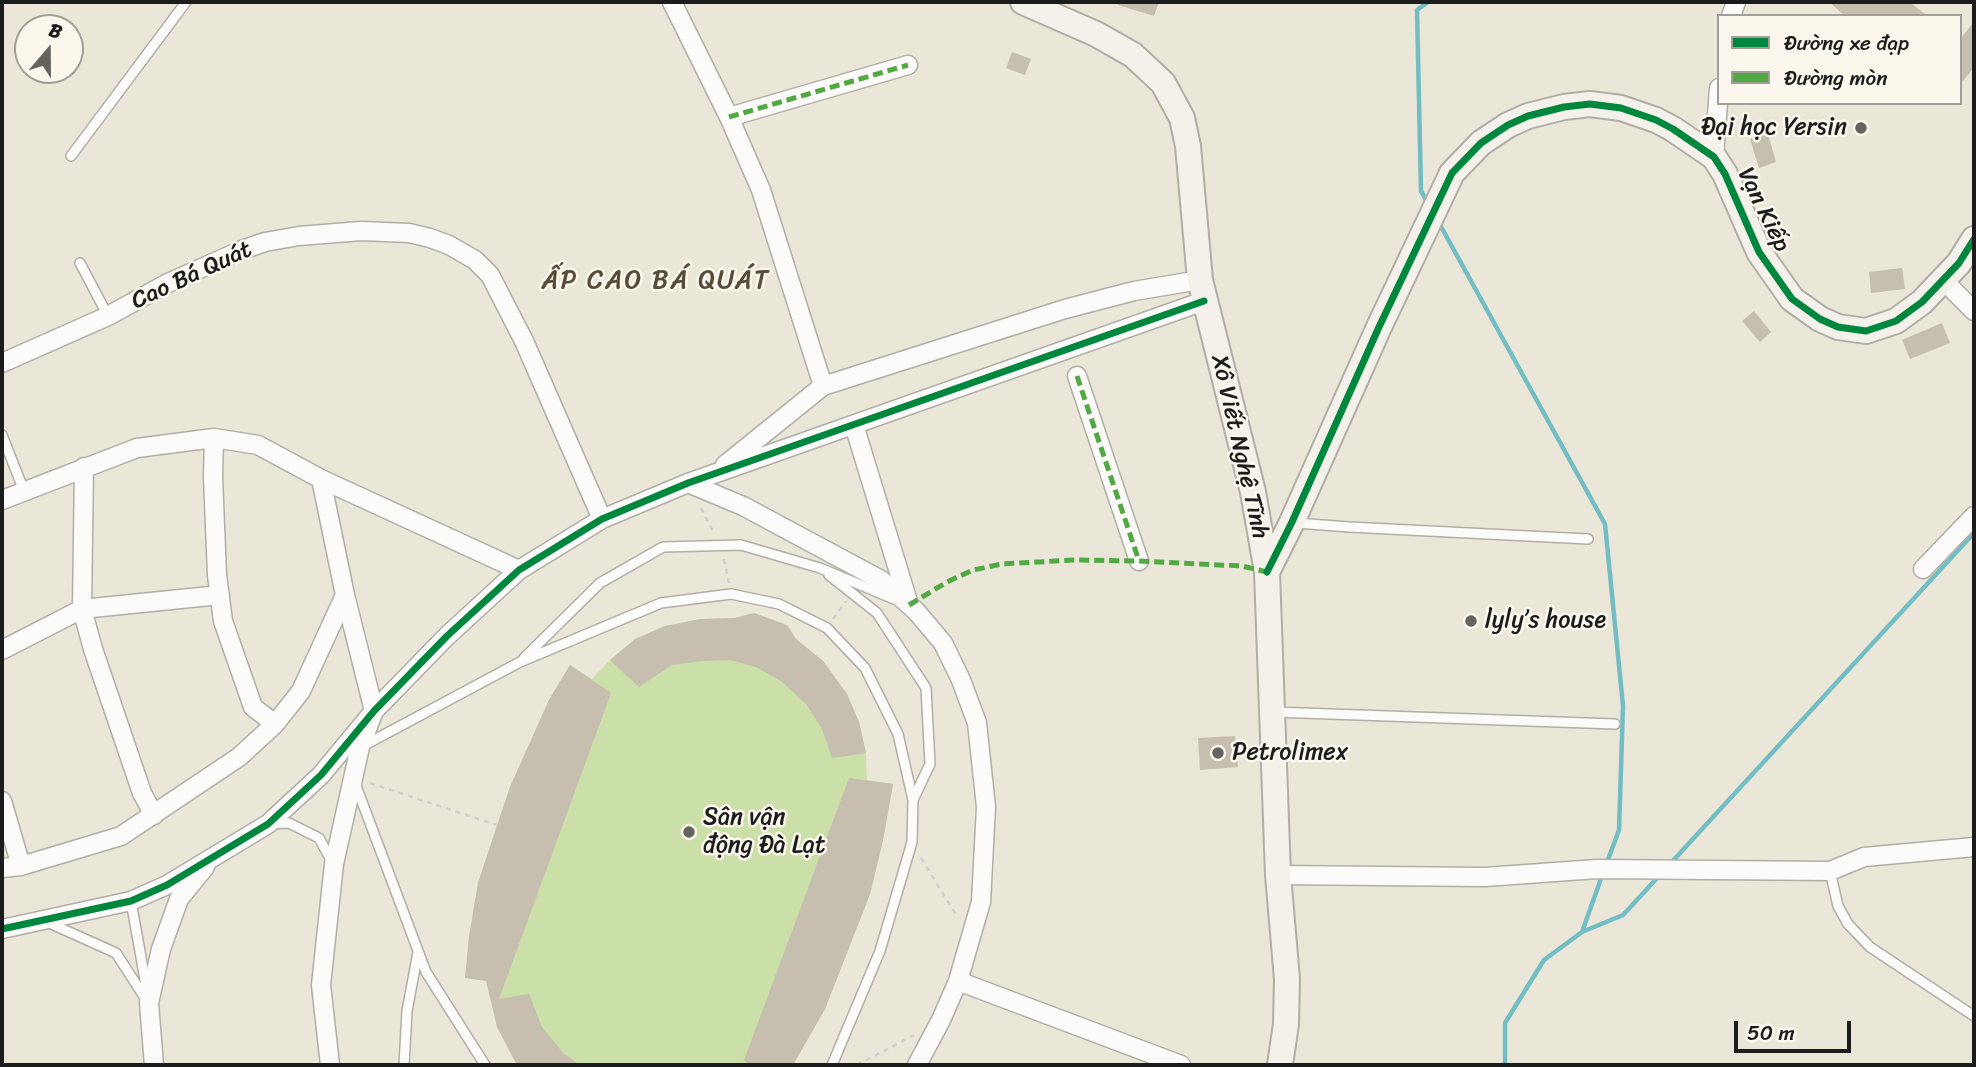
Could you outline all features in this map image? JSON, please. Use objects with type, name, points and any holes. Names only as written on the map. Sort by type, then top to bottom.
[{"type":"main road","name":"Xô Viết Nghệ Tĩnh","points":[[1023,2],[1119,46],[1151,69],[1163,83],[1182,118],[1188,146],[1202,290],[1253,492],[1267,572],[1278,876],[1287,979],[1286,1024],[1280,1065]]},
{"type":"main road","name":"Vạn Kiếp","points":[[1292,522],[1338,415],[1452,173],[1481,143],[1508,125],[1528,116],[1590,104],[1620,108],[1656,120],[1714,157],[1725,174],[1759,252],[1770,269],[1792,299],[1820,319],[1838,327],[1866,331],[1896,321],[1922,302],[1943,280],[1959,263],[1974,239]]},
{"type":"main road","points":[[1267,572],[1292,522]]},
{"type":"street","points":[[672,2],[729,117],[761,190],[823,386]]},
{"type":"street","points":[[729,117],[908,65]]},
{"type":"street","points":[[1714,157],[1718,105]]},
{"type":"street","name":"Cao Bá Quát","points":[[2,363],[108,316],[168,283],[265,242],[361,231],[409,233],[449,245],[475,260],[490,275],[501,292],[602,519]]},
{"type":"street","points":[[1943,280],[1974,311]]},
{"type":"street","points":[[715,474],[823,386],[1065,309],[1134,291],[1202,290]]},
{"type":"street","points":[[2,929],[131,901],[167,885],[268,824],[321,775],[374,711],[447,636],[519,570],[602,519],[688,483],[854,425],[1202,290]]},
{"type":"street","points":[[1077,376],[1139,561]]},
{"type":"street","points":[[854,425],[909,605]]},
{"type":"street","points":[[2,500],[137,448],[214,438],[258,445],[321,479],[519,570]]},
{"type":"street","points":[[214,438],[213,477],[223,621],[253,707],[275,724]]},
{"type":"street","points":[[84,467],[82,609],[137,780],[154,815]]},
{"type":"street","points":[[321,479],[345,595],[374,711],[360,747],[334,864],[321,985],[330,1065]]},
{"type":"street","points":[[688,483],[743,506],[881,580],[909,605],[943,643],[961,680],[977,723],[986,807],[981,902],[957,981],[941,1020],[917,1065]]},
{"type":"street","points":[[1923,569],[1974,516]]},
{"type":"street","points":[[2,650],[82,609],[220,595]]},
{"type":"street","points":[[2,868],[22,866],[121,836],[239,757],[275,724],[301,691],[345,595]]},
{"type":"street","points":[[2,801],[22,866]]},
{"type":"street","points":[[1278,876],[1485,877],[1597,869],[1830,872],[1864,857],[1974,847]]},
{"type":"street","points":[[153,1065],[149,1003],[161,949],[180,899],[211,859]]},
{"type":"street","points":[[957,981],[1181,1065]]},
{"type":"lane","points":[[71,156],[186,2]]},
{"type":"lane","points":[[80,262],[108,316]]},
{"type":"lane","points":[[2,435],[24,491]]},
{"type":"lane","points":[[1292,522],[1588,539]]},
{"type":"lane","points":[[520,662],[600,583],[663,547],[741,545],[820,568],[909,605]]},
{"type":"lane","points":[[820,568],[877,613],[926,688],[930,764],[913,800]]},
{"type":"lane","points":[[360,747],[520,662],[661,603],[731,594],[779,604],[827,628],[865,668],[898,734],[913,800],[912,842],[880,951],[832,1065]]},
{"type":"lane","points":[[1271,712],[1615,724]]},
{"type":"lane","points":[[353,778],[426,972],[485,1065]]},
{"type":"lane","points":[[268,824],[289,823],[319,838],[334,864]]},
{"type":"lane","points":[[1830,872],[1838,906],[1848,924],[1870,947],[1974,1016]]},
{"type":"lane","points":[[131,901],[149,1003]]},
{"type":"lane","points":[[46,921],[116,953],[149,1003]]},
{"type":"lane","points":[[404,1065],[407,1011],[418,950]]},
{"type":"path","points":[[688,483],[721,545],[731,594]]},
{"type":"path","points":[[827,628],[852,593]]},
{"type":"path","points":[[353,778],[496,825]]},
{"type":"path","points":[[912,842],[971,939]]},
{"type":"path","points":[[857,1065],[941,1020]]},
{"type":"green space","name":"Sân vận động Đà Lạt","points":[[754,613],[787,625],[796,639],[823,661],[847,694],[859,722],[866,753],[867,780],[893,784],[870,894],[825,1009],[793,1065],[517,1065],[497,1027],[489,981],[465,978],[478,883],[510,787],[549,700],[570,665],[592,679],[635,639],[665,626],[701,619],[735,618]]},
{"type":"building","points":[[1119,2],[1159,2],[1154,16],[1118,5]]},
{"type":"building","points":[[1829,2],[1910,2],[1925,14],[1843,14]]},
{"type":"building","points":[[1974,22],[1974,68],[1962,82],[1962,37]]},
{"type":"building","points":[[1012,52],[1031,59],[1025,75],[1006,68]]},
{"type":"building","points":[[1768,134],[1776,162],[1759,168],[1750,139]]},
{"type":"building","points":[[1902,268],[1905,289],[1871,293],[1869,272]]},
{"type":"building","points":[[1754,311],[1771,332],[1760,342],[1742,321]]},
{"type":"building","points":[[1942,323],[1950,343],[1910,359],[1902,340]]},
{"type":"building","points":[[754,613],[787,625],[796,639],[823,661],[847,694],[859,722],[866,753],[832,758],[822,729],[806,704],[781,681],[756,667],[730,660],[672,665],[639,687],[610,660],[635,639],[665,626],[701,619],[735,618]]},
{"type":"building","points":[[570,665],[611,693],[499,999],[529,994],[542,1027],[564,1054],[580,1065],[517,1065],[497,1027],[486,981],[465,978],[469,937],[478,883],[510,787],[549,700]]},
{"type":"building","name":"Petrolimex","points":[[1235,736],[1238,767],[1200,770],[1198,738]]},
{"type":"building","points":[[849,778],[893,784],[870,894],[825,1009],[793,1065],[748,1065],[744,1060]]},
{"type":"waterway","points":[[1428,2],[1417,10],[1421,191],[1428,203]]},
{"type":"waterway","points":[[1439,223],[1605,524],[1623,706],[1619,830],[1606,865]]},
{"type":"waterway","points":[[1669,865],[1974,533]]},
{"type":"waterway","points":[[1582,932],[1603,873]]},
{"type":"waterway","points":[[1505,1065],[1505,1023],[1544,960],[1582,932],[1623,915],[1659,876]]},
{"type":"marked path","points":[[729,117],[908,65]]},
{"type":"marked path","points":[[1077,376],[1139,561]]},
{"type":"marked path","points":[[909,605],[973,570],[1002,564],[1074,560],[1139,561],[1242,566],[1267,572]]},
{"type":"cycle path","points":[[1267,572],[1452,173],[1481,143],[1508,125],[1528,116],[1590,104],[1621,108],[1673,129],[1714,157],[1725,174],[1759,252],[1792,299],[1820,319],[1838,327],[1866,331],[1896,321],[1922,302],[1959,263],[1974,239]]},
{"type":"cycle path","points":[[2,929],[131,901],[167,885],[268,824],[321,775],[374,711],[447,636],[519,570],[602,519],[688,483],[1204,301]]},
{"type":"place","name":"Đại học Yersin","points":[[1861,128]]},
{"type":"place","name":"lyly’s house","points":[[1471,621]]},
{"type":"place","name":"Petrolimex","points":[[1218,753]]},
{"type":"place","name":"Sân vận động Đà Lạt","points":[[689,832]]},
{"type":"district","name":"ẤP CAO BÁ QUÁT","points":[[656,281]]}]
